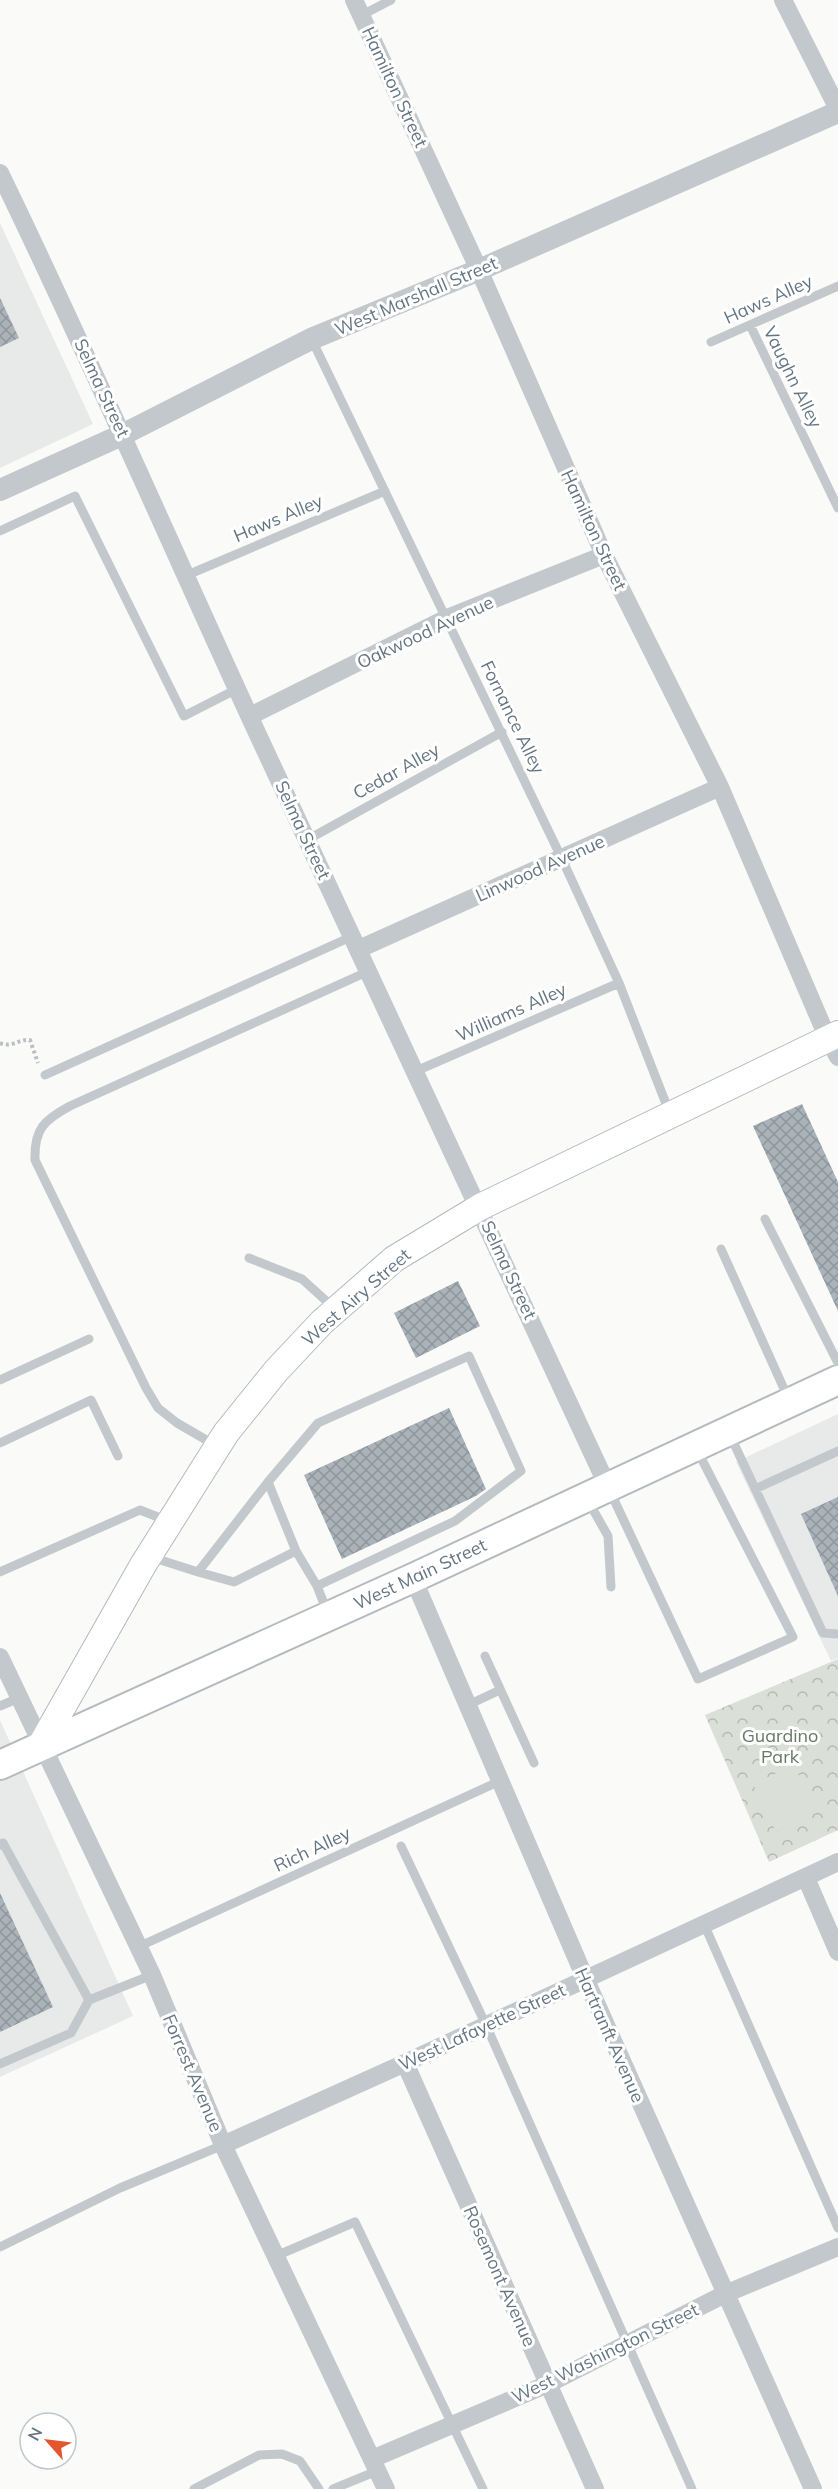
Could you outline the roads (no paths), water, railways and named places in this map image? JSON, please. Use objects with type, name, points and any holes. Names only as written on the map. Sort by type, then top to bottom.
[{"type":"main road","name":"West Airy Street","points":[[41,1745],[169,1521],[217,1446],[276,1371],[336,1310],[394,1259],[480,1207],[671,1116],[835,1043]]},
{"type":"main road","name":"West Main Street","points":[[0,1765],[413,1578],[838,1380]]},
{"type":"street","points":[[783,0],[838,111]]},
{"type":"street","name":"Hamilton Street","points":[[358,8],[479,270],[604,555],[720,787],[835,1043]]},
{"type":"street","name":"West Marshall Street","points":[[0,490],[124,434],[311,339],[479,270],[838,111]]},
{"type":"street","name":"Selma Street","points":[[2,184],[124,434],[237,689],[480,1207],[597,1492]]},
{"type":"street","name":"Oakwood Avenue","points":[[250,716],[447,618],[604,555]]},
{"type":"street","name":"Linwood Avenue","points":[[356,942],[562,859],[720,787]]},
{"type":"street","name":"Hartranft Avenue","points":[[413,1578],[585,1978],[813,2489]]},
{"type":"street","name":"Forrest Avenue","points":[[0,1657],[152,1975],[223,2145],[386,2489]]},
{"type":"street","name":"West Lafayette Street","points":[[223,2145],[838,1862]]},
{"type":"street","points":[[806,1878],[838,1952]]},
{"type":"street","name":"Rosemont Avenue","points":[[405,2063],[595,2489]]},
{"type":"street","name":"West Washington Street","points":[[374,2465],[453,2424],[548,2384],[725,2294],[838,2247]]},
{"type":"lane","points":[[358,8],[391,0]]},
{"type":"lane","name":"Haws Alley","points":[[711,342],[838,286]]},
{"type":"lane","name":"Vaughn Alley","points":[[750,325],[838,508]]},
{"type":"lane","name":"Fornance Alley","points":[[311,339],[562,859],[619,983],[671,1116]]},
{"type":"lane","name":"Haws Alley","points":[[185,576],[385,491]]},
{"type":"lane","points":[[0,531],[75,496],[184,716],[237,689]]},
{"type":"lane","name":"Cedar Alley","points":[[307,840],[502,732]]},
{"type":"lane","points":[[45,1075],[356,942]]},
{"type":"lane","points":[[217,1446],[177,1423],[158,1408],[141,1378],[35,1160],[34,1144],[39,1130],[50,1117],[70,1106],[369,971]]},
{"type":"lane","name":"Williams Alley","points":[[416,1071],[619,983]]},
{"type":"lane","points":[[765,1219],[838,1363]]},
{"type":"lane","points":[[721,1249],[790,1402]]},
{"type":"lane","points":[[249,1258],[302,1279],[336,1310]]},
{"type":"lane","points":[[0,1380],[89,1339]]},
{"type":"lane","points":[[198,1572],[268,1482],[318,1423],[469,1356],[522,1472],[455,1521],[317,1586]]},
{"type":"lane","points":[[0,1443],[92,1400],[118,1456]]},
{"type":"lane","points":[[728,1431],[823,1633],[838,1634]]},
{"type":"lane","points":[[597,1492],[698,1678],[793,1637],[695,1446]]},
{"type":"lane","points":[[755,1489],[838,1451]]},
{"type":"lane","points":[[268,1482],[297,1551],[317,1586],[328,1616]]},
{"type":"lane","points":[[597,1492],[608,1536],[611,1587]]},
{"type":"lane","points":[[0,1572],[140,1510],[169,1521]]},
{"type":"lane","points":[[149,1556],[234,1582],[297,1551]]},
{"type":"lane","points":[[484,1656],[534,1763]]},
{"type":"lane","points":[[468,1706],[500,1690]]},
{"type":"lane","points":[[0,1706],[19,1698]]},
{"type":"lane","name":"Rich Alley","points":[[138,1947],[500,1781]]},
{"type":"lane","points":[[0,1845],[3,1843],[89,2000]]},
{"type":"lane","points":[[401,1846],[486,2025],[692,2489]]},
{"type":"lane","points":[[704,1924],[838,2228]]},
{"type":"lane","points":[[0,2064],[71,2033],[89,2000],[152,1975]]},
{"type":"lane","points":[[0,2247],[120,2188],[223,2145]]},
{"type":"lane","points":[[276,2256],[355,2222],[483,2489]]},
{"type":"lane","points":[[193,2489],[259,2455],[282,2454],[300,2461],[319,2489]]},
{"type":"lane","points":[[333,2489],[374,2465]]},
{"type":"park label","name":"Guardino Park","points":[[780,1745]]}]
